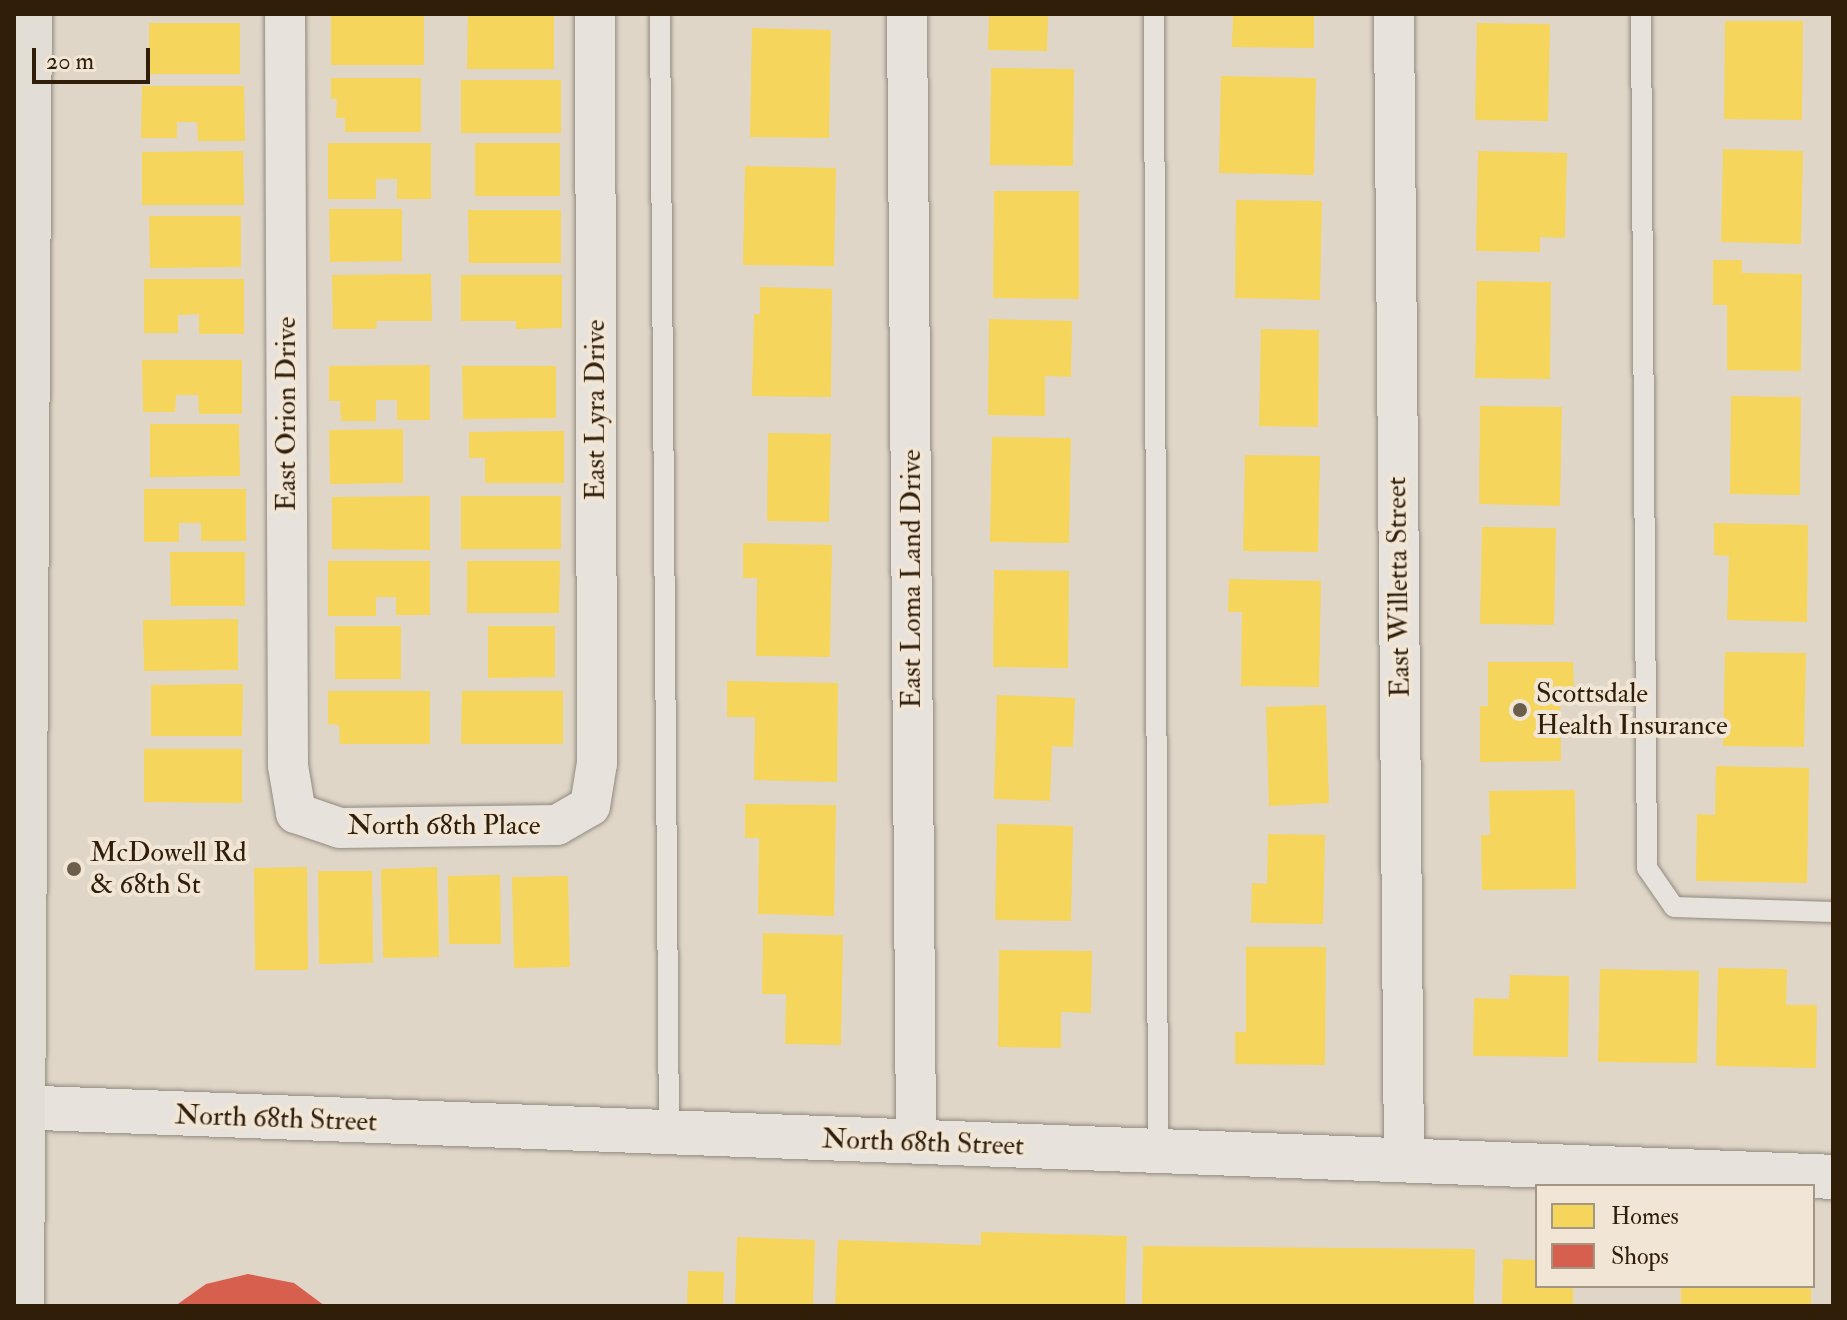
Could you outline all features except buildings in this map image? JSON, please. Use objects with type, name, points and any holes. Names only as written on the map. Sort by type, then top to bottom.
[{"type":"main road","points":[[22,1306],[18,1107],[21,245],[30,14]]},
{"type":"street","name":"East Orion Drive","points":[[285,14],[288,766],[296,813]]},
{"type":"street","name":"East Lyra Drive","points":[[590,806],[597,763],[595,14]]},
{"type":"street","name":"East Loma Land Drive","points":[[907,14],[916,1143]]},
{"type":"street","name":"East Willetta Street","points":[[1394,14],[1404,1161]]},
{"type":"street","name":"North 68th Place","points":[[296,813],[340,828],[557,825],[590,806]]},
{"type":"street","name":"North 68th Street","points":[[18,1107],[1833,1177]]},
{"type":"lane","points":[[660,14],[669,1134]]},
{"type":"lane","points":[[1154,14],[1158,1152]]},
{"type":"lane","points":[[1641,14],[1647,868],[1674,907],[1833,912]]},
{"type":"place","name":"Scottsdale Health Insurance","points":[[1520,710]]},
{"type":"place","name":"McDowell Rd & 68th St","points":[[74,869]]}]
